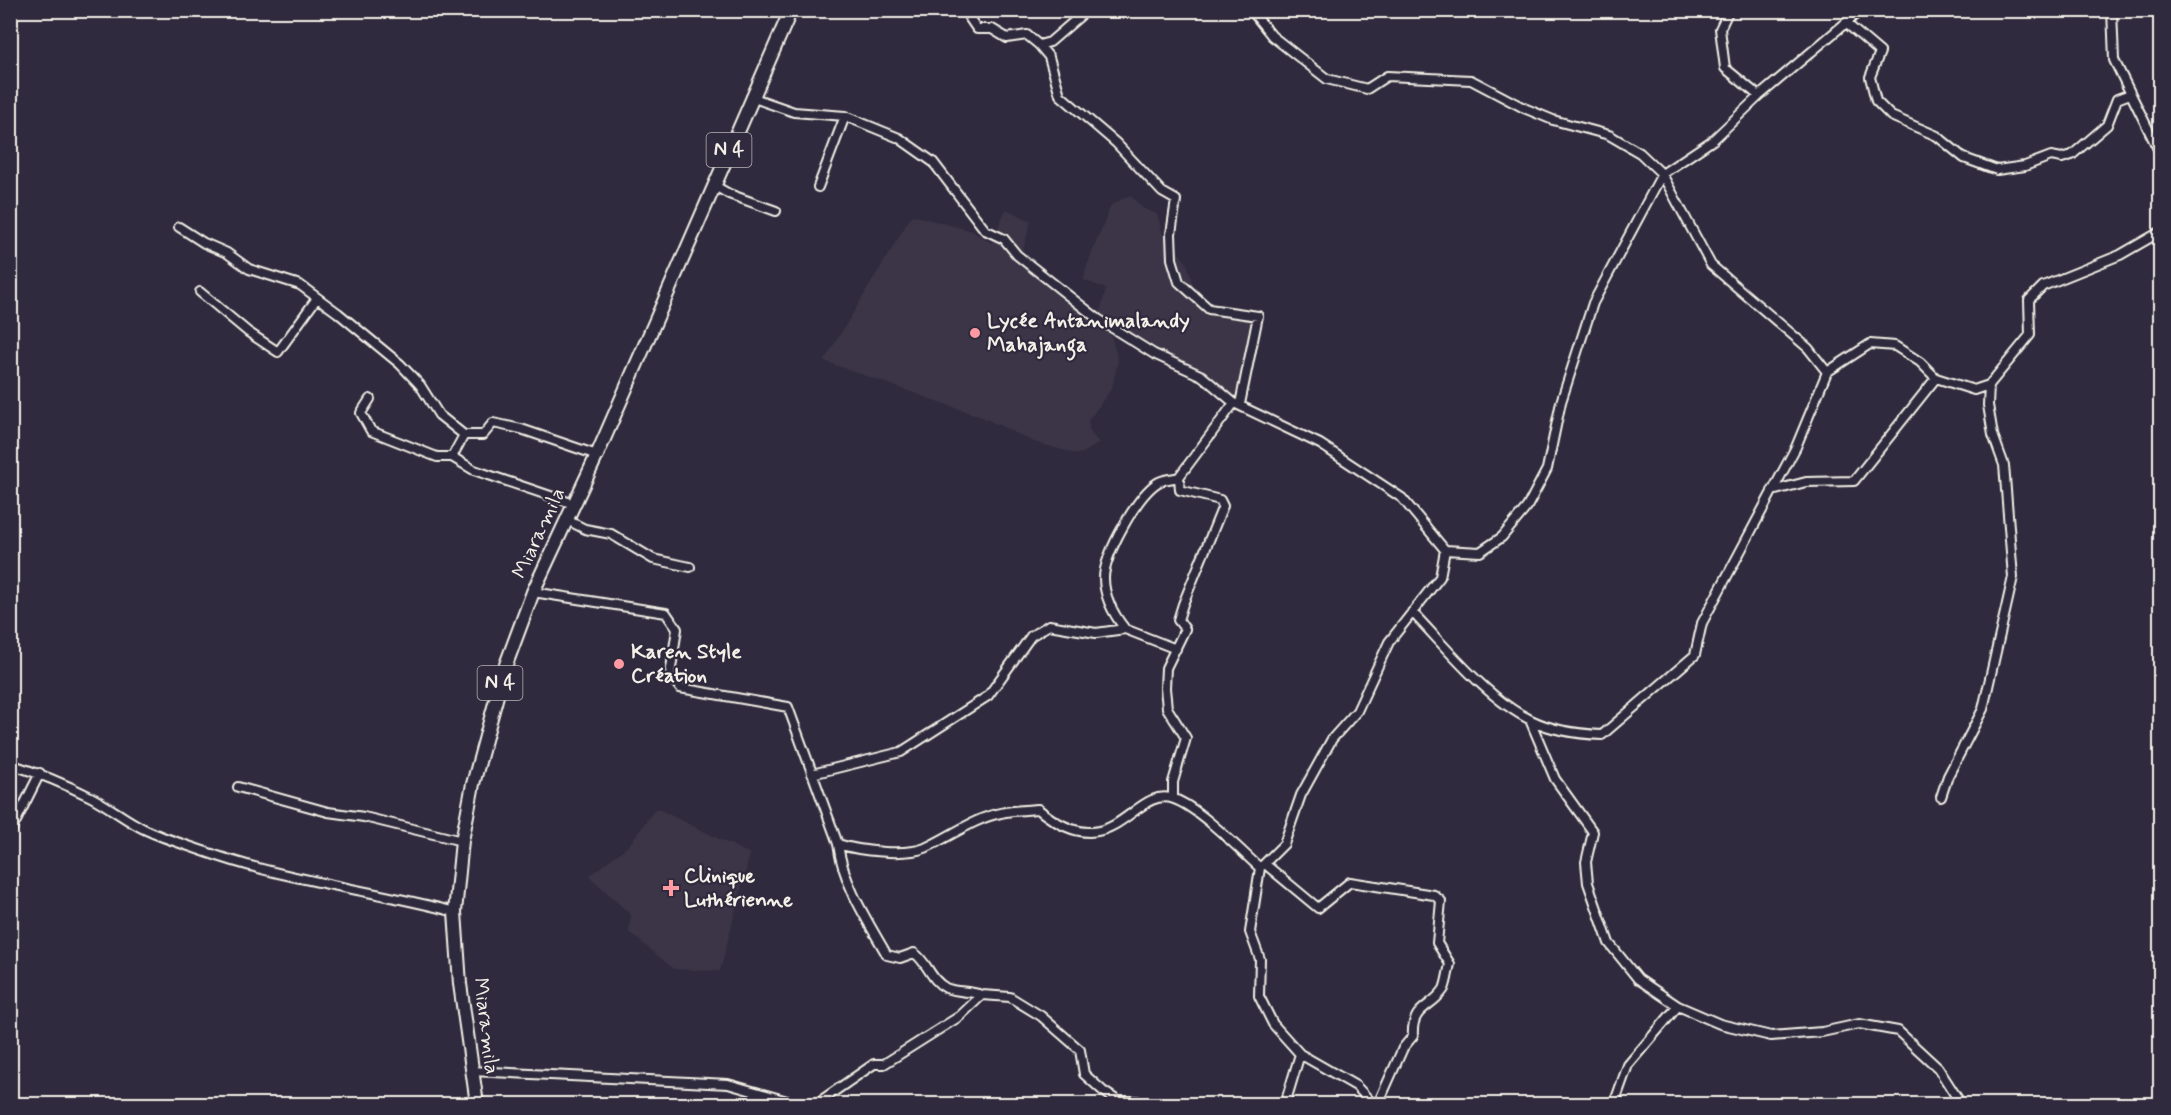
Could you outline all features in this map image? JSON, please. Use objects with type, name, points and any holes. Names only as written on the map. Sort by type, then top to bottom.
[{"type":"main road","name":"Miaramila","points":[[477,1104],[460,984],[455,912],[462,841],[473,784],[504,670],[533,592],[597,455],[715,186],[751,97],[791,10]]},
{"type":"street","points":[[964,10],[977,29],[992,29],[1007,38],[1027,35],[1039,45],[1049,57],[1060,95],[1116,143],[1162,192],[1176,200],[1171,234],[1172,259],[1179,282],[1209,309],[1258,316],[1237,403],[1179,477],[1157,482],[1134,508],[1107,560],[1104,580],[1112,612],[1125,629]]},
{"type":"street","points":[[1039,45],[1050,42],[1087,10]]},
{"type":"street","points":[[1265,10],[1254,14],[1272,36],[1327,79],[1367,89],[1386,76],[1471,80],[1524,108],[1553,120],[1609,135],[1640,153],[1662,174],[1711,265],[1775,317],[1808,348],[1827,372]]},
{"type":"street","points":[[1729,10],[1720,29],[1725,68],[1759,96]]},
{"type":"street","points":[[751,97],[794,112],[845,116],[899,138],[933,162],[985,230],[1005,239],[1017,255],[1098,319],[1154,354],[1202,376],[1237,403],[1320,444],[1402,498],[1445,550],[1480,552],[1502,537],[1527,507],[1547,469],[1561,402],[1593,303],[1662,174],[1713,140],[1759,96],[1861,10]]},
{"type":"street","points":[[2112,10],[2114,60],[2160,153]]},
{"type":"street","points":[[1847,24],[1880,52],[1870,77],[1876,101],[1890,116],[1937,136],[1964,158],[1997,170],[2025,166],[2051,156],[2062,158],[2072,155],[2108,124],[2117,99],[2130,94]]},
{"type":"street","points":[[818,188],[845,116]]},
{"type":"street","points":[[715,186],[729,194],[776,211]]},
{"type":"street","points":[[179,227],[204,243],[227,253],[249,269],[300,285],[400,364],[420,385],[439,415],[464,435],[483,435],[493,423],[521,429],[597,455]]},
{"type":"street","points":[[1412,612],[1490,692],[1530,720],[1572,734],[1602,735],[1695,656],[1701,623],[1796,447],[1827,372],[1870,344],[1894,346],[1920,362],[1936,378],[1974,390],[1989,385],[2030,336],[2029,300],[2043,286],[2120,255],[2160,232]]},
{"type":"street","points":[[200,292],[248,332],[279,352],[317,298]]},
{"type":"street","points":[[1772,491],[1806,482],[1854,481],[1936,378]]},
{"type":"street","points":[[1941,797],[1948,776],[1983,709],[2013,577],[2004,465],[1993,435],[1988,405],[1989,385]]},
{"type":"street","points":[[369,399],[361,413],[371,431],[438,457],[452,457],[474,470],[574,504]]},
{"type":"street","points":[[452,457],[464,435]]},
{"type":"street","points":[[1173,798],[1173,782],[1186,738],[1167,708],[1166,668],[1185,629],[1178,621],[1183,604],[1223,506],[1220,500],[1180,490],[1179,477]]},
{"type":"street","points":[[567,520],[585,529],[611,534],[653,559],[690,567]]},
{"type":"street","points":[[1373,1104],[1356,1086],[1300,1054],[1273,1024],[1258,996],[1260,959],[1250,932],[1262,866],[1284,844],[1301,795],[1327,748],[1357,711],[1389,642],[1440,577],[1445,550]]},
{"type":"street","points":[[533,592],[666,613],[677,629],[670,675],[680,688],[788,707],[838,844],[840,861],[852,893],[887,955],[900,957],[914,953],[920,957],[931,976],[946,988],[969,990],[982,995],[1010,997],[1041,1016],[1080,1050],[1084,1074],[1097,1085],[1118,1101],[1137,1101],[1140,1104]]},
{"type":"street","points":[[812,774],[901,752],[988,696],[1031,636],[1049,625],[1096,633],[1125,629],[1176,649]]},
{"type":"street","points":[[1530,720],[1555,779],[1593,832],[1586,862],[1588,883],[1608,943],[1638,979],[1678,1006],[1720,1023],[1771,1036],[1822,1032],[1859,1024],[1898,1031],[1938,1068],[1961,1104]]},
{"type":"street","points":[[10,764],[40,773],[91,797],[147,830],[247,866],[291,874],[331,886],[401,898],[455,912]]},
{"type":"street","points":[[10,833],[40,773]]},
{"type":"street","points":[[238,787],[328,812],[364,817],[462,841]]},
{"type":"street","points":[[838,844],[881,852],[923,849],[956,831],[999,813],[1038,809],[1058,826],[1085,833],[1110,829],[1154,799],[1173,798],[1213,825],[1318,908],[1350,882],[1434,895],[1441,901],[1437,943],[1450,964],[1445,987],[1412,1022],[1413,1036],[1403,1048],[1378,1104]]},
{"type":"street","points":[[816,1104],[874,1064],[884,1064],[960,1016],[982,995]]},
{"type":"street","points":[[1614,1104],[1628,1065],[1678,1006]]},
{"type":"street","points":[[1285,1104],[1300,1054]]},
{"type":"street","points":[[472,1071],[728,1084],[798,1104]]},
{"type":"shaded area","points":[[1130,195],[1144,209],[1157,214],[1162,232],[1187,263],[1195,292],[1228,312],[1245,314],[1260,322],[1249,372],[1234,403],[1202,376],[1154,354],[1098,319],[1106,289],[1084,280],[1086,268],[1111,205]]},
{"type":"shaded area","name":"Lycée Antanimalandy Mahajanga","points":[[1006,209],[1031,221],[1020,261],[1107,328],[1112,339],[1118,361],[1112,388],[1088,421],[1090,432],[1099,443],[1083,453],[1076,454],[1034,442],[984,418],[824,361],[912,215],[972,231],[991,243]]},
{"type":"shaded area","name":"Clinique Luthérienne","points":[[656,808],[750,854],[720,971],[674,969],[629,932],[631,915],[589,876],[628,846]]},
{"type":"place","name":"Lycée Antanimalandy Mahajanga","points":[[975,333]]},
{"type":"place","name":"Karen Style Création","points":[[619,664]]},
{"type":"place","name":"Clinique Luthérienne","points":[[671,888]]}]
